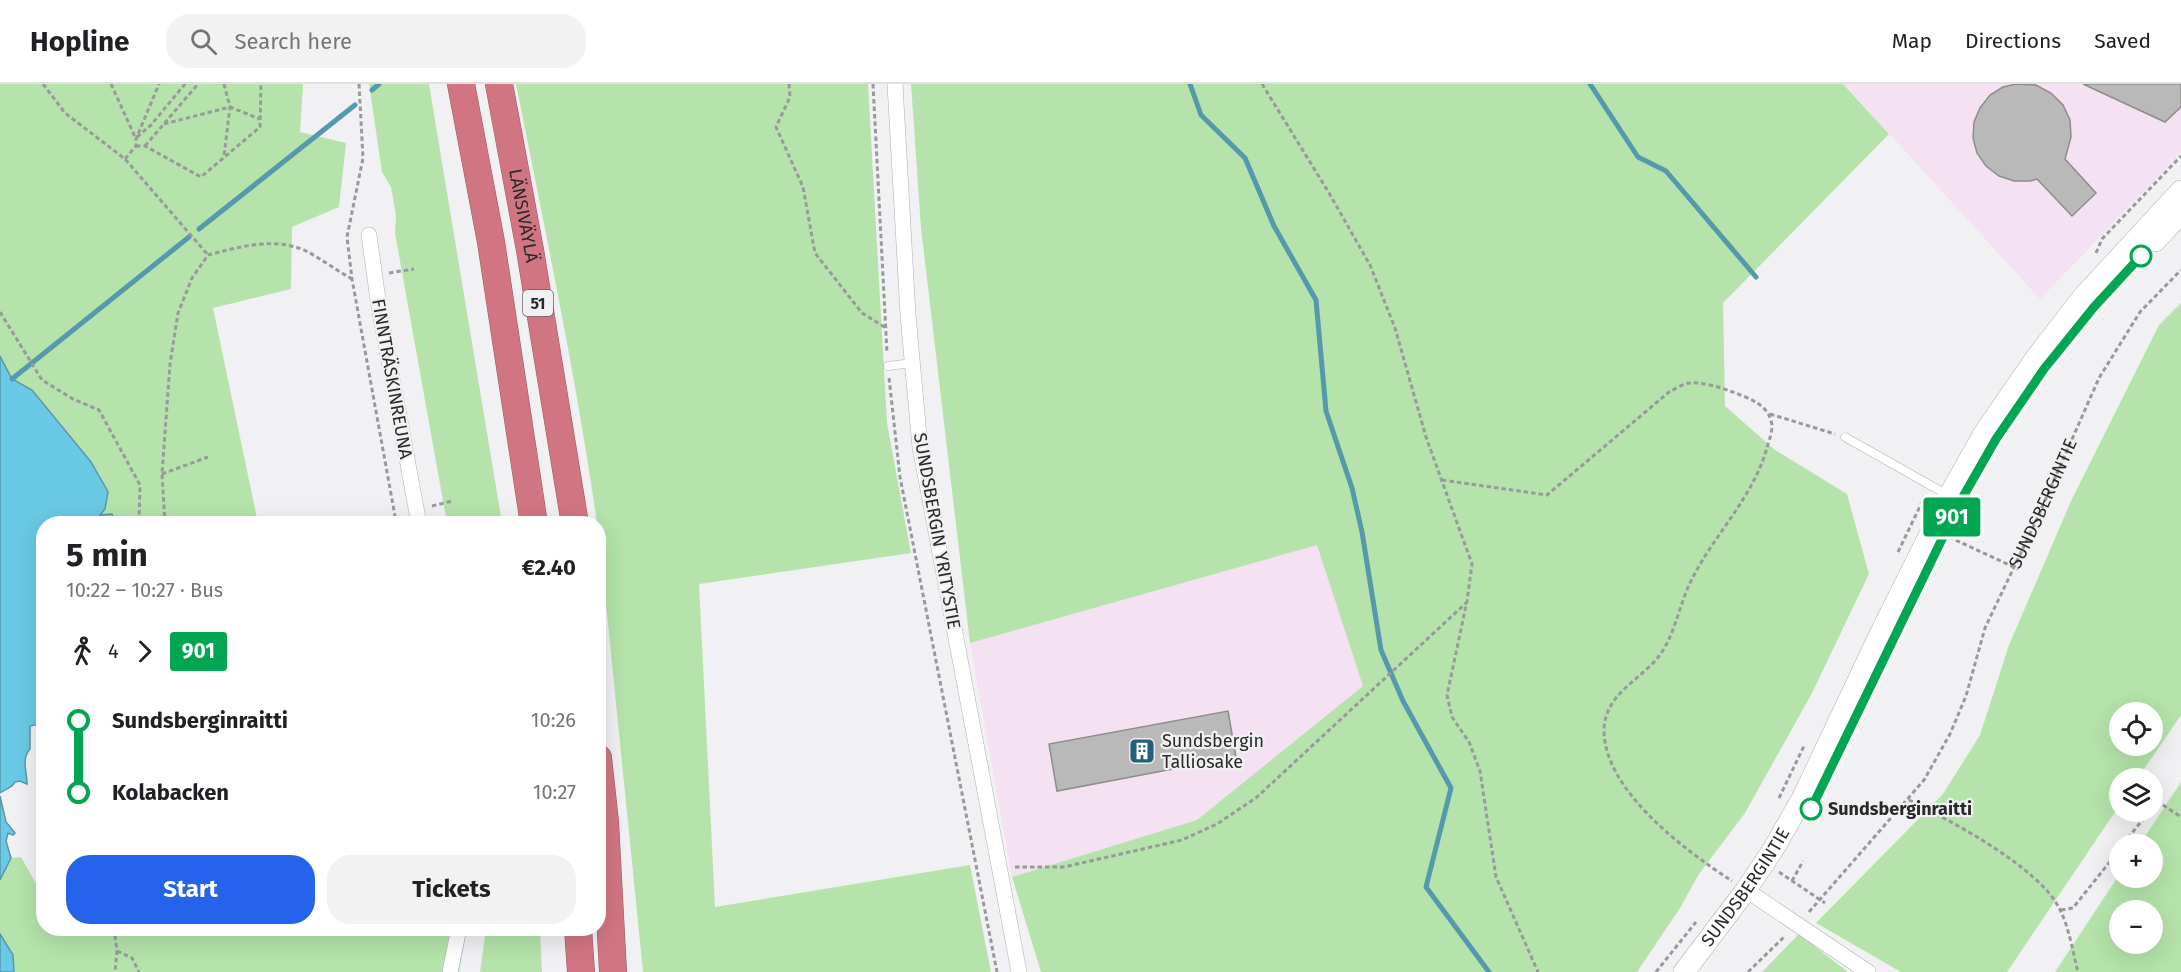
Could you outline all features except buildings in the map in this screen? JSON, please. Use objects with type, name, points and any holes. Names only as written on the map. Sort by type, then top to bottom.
[{"type":"highway","name":"LÄNSIVÄYLÄ","points":[[461,84],[491,242],[533,516]]},
{"type":"highway","name":"LÄNSIVÄYLÄ","points":[[499,84],[532,262],[574,516]]},
{"type":"highway","points":[[606,828],[630,972]]},
{"type":"highway","points":[[606,841],[613,972]]},
{"type":"highway","points":[[566,972],[567,936]]},
{"type":"highway","points":[[579,936],[581,972]]},
{"type":"main road","name":"SUNDSBERGINTIE","points":[[1684,972],[1752,894],[1774,848],[1802,799],[1883,628],[1954,499],[1985,432],[2036,358],[2083,297],[2181,191]]},
{"type":"main road","name":"SUNDSBERGINTIE","points":[[1700,972],[1811,809],[1944,534],[1954,499],[2044,369],[2094,307],[2181,213]]},
{"type":"street","name":"SUNDSBERGIN YRITYSTIE","points":[[895,84],[912,363],[922,459],[1019,972]]},
{"type":"street","name":"FINNTRÄSKINREUNA","points":[[369,235],[379,307],[418,516]]},
{"type":"street","points":[[1752,894],[1868,972]]},
{"type":"street","points":[[450,972],[457,936]]},
{"type":"lane","points":[[888,366],[912,363]]},
{"type":"lane","points":[[1845,437],[1954,499]]},
{"type":"path","points":[[43,84],[65,113],[125,159],[208,255]]},
{"type":"path","points":[[111,84],[136,139]]},
{"type":"path","points":[[125,159],[136,146],[136,139],[159,84]]},
{"type":"path","points":[[136,139],[151,125],[185,84]]},
{"type":"path","points":[[145,146],[198,84]]},
{"type":"path","points":[[224,84],[230,107],[224,157]]},
{"type":"path","points":[[136,146],[145,146],[201,177],[260,127],[261,84]]},
{"type":"path","name":"FINNTRÄSKINREUNA","points":[[359,84],[363,158],[347,237],[352,279],[395,516]]},
{"type":"path","points":[[789,84],[790,97],[777,127],[804,187],[815,254],[862,313],[886,328]]},
{"type":"path","points":[[1262,84],[1370,265],[1395,328],[1426,437],[1472,564],[1467,601],[1447,695],[1452,717],[1469,742],[1480,771],[1496,876],[1538,972]]},
{"type":"path","points":[[164,124],[230,107],[260,119]]},
{"type":"path","points":[[165,516],[162,474],[170,364],[178,313],[192,278],[208,255],[235,248],[271,243],[303,250],[352,279]]},
{"type":"path","name":"SUNDSBERGINTIE","points":[[1748,972],[1820,900],[1924,780],[1950,734],[1966,696],[1985,628],[2099,378],[2140,312],[2181,270]]},
{"type":"path","points":[[0,312],[42,380],[73,399],[99,410],[140,485],[139,516]]},
{"type":"path","points":[[1442,480],[1547,495],[1670,392],[1689,383],[1731,392],[1761,404],[1770,414],[1845,437]]},
{"type":"path","points":[[1752,894],[1695,856],[1667,834],[1649,815],[1616,774],[1606,748],[1604,729],[1609,708],[1620,693],[1659,656],[1674,626],[1689,583],[1706,552],[1738,509],[1755,477],[1766,451],[1772,428],[1770,414]]},
{"type":"path","points":[[162,474],[208,457]]},
{"type":"path","points":[[1944,534],[2018,569]]},
{"type":"path","points":[[1024,866],[1064,867],[1182,840],[1218,824],[1257,797],[1467,601]]},
{"type":"path","points":[[1909,800],[1967,832],[2022,867],[2044,886],[2061,910],[2078,972]]},
{"type":"path","points":[[2163,805],[2181,817]]},
{"type":"path","points":[[2131,834],[2141,822]]},
{"type":"path","points":[[1803,861],[1790,880],[1825,903]]},
{"type":"path","points":[[2061,910],[2073,908],[2109,863]]},
{"type":"path","points":[[115,936],[117,951],[115,972]]},
{"type":"path","points":[[117,951],[132,958],[139,972]]},
{"type":"shaded area","points":[[1844,84],[2181,84],[2181,153],[2040,299]]},
{"type":"shaded area","points":[[1318,544],[1363,686],[1197,820],[1012,877],[970,643]]},
{"type":"green space","points":[[0,84],[303,84],[300,132],[346,143],[339,207],[292,227],[291,289],[213,308],[257,516],[99,515],[91,462],[32,390],[12,379],[0,356]]},
{"type":"green space","points":[[369,84],[429,84],[501,516],[446,516],[395,233],[396,216],[391,187],[382,172]]},
{"type":"green space","points":[[516,84],[868,84],[887,423],[911,553],[699,584],[715,907],[970,865],[991,972],[643,972],[606,604],[606,516],[596,516],[549,248]]},
{"type":"green space","points":[[911,84],[1843,84],[1889,134],[1723,303],[1725,406],[1775,450],[1847,494],[1869,574],[1812,693],[1745,813],[1699,874],[1680,908],[1637,972],[1041,972],[1012,877],[1197,820],[1363,686],[1317,545],[970,643],[921,228]]},
{"type":"green space","points":[[2181,303],[2181,715],[2163,741],[2163,702],[2109,702],[2109,756],[2153,756],[2145,768],[2109,768],[2109,821],[2007,972],[1901,972],[1816,923],[1943,794],[1980,735],[2009,645],[2072,499],[2159,325]]},
{"type":"green space","points":[[2181,782],[2181,972],[2055,972],[2110,888],[2163,888],[2163,834],[2147,834],[2155,822],[2163,822],[2163,809]]},
{"type":"green space","points":[[21,857],[36,884],[36,936],[466,936],[459,972],[14,972],[13,955],[0,934],[0,880],[11,858]]},
{"type":"green space","points":[[1799,934],[1848,972],[1762,972]]},
{"type":"green space","points":[[485,936],[540,936],[542,972],[480,972]]},
{"type":"water","points":[[0,356],[12,379],[32,390],[91,462],[108,492],[105,509],[100,515],[112,514],[113,516],[36,516],[36,725],[30,726],[30,749],[25,761],[27,784],[20,781],[15,782],[0,793]]},
{"type":"water","points":[[0,796],[6,822],[15,833],[13,835],[8,833],[6,841],[11,858],[0,880]]},
{"type":"water","points":[[0,934],[13,955],[14,972],[0,972]]},
{"type":"waterway","points":[[372,90],[379,84]]},
{"type":"waterway","points":[[1190,84],[1201,115],[1245,158],[1274,226],[1316,300],[1326,411],[1352,488],[1362,532],[1381,650],[1403,701],[1451,788],[1426,887],[1489,972]]},
{"type":"waterway","points":[[1590,84],[1638,157],[1666,171],[1756,277]]},
{"type":"waterway","points":[[199,229],[355,105]]},
{"type":"waterway","points":[[12,379],[189,237]]},
{"type":"bus line","name":"901","points":[[1811,809],[1960,502],[1996,439],[2044,369],[2094,307],[2141,256]]},
{"type":"place","name":"Sundsbergin Talliosake","points":[[1142,751]]},
{"type":"place","name":"Sundsberginraitti","points":[[1811,809]]}]
